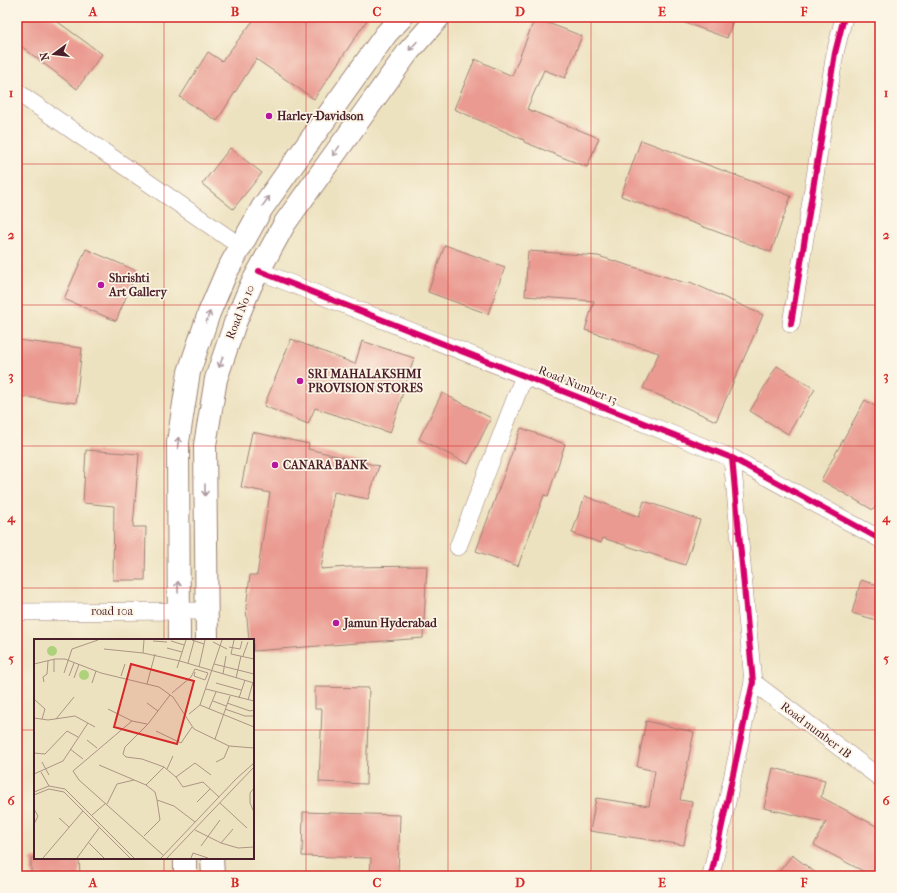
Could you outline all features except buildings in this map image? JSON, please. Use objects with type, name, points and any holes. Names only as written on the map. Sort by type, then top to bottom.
[{"type":"main road","points":[[180,639],[178,442],[189,372],[209,314],[240,246],[262,208],[382,40],[402,17]]},
{"type":"main road","name":"Road No 10","points":[[207,639],[205,445],[216,379],[235,323],[258,271],[285,223],[408,52],[439,17]]},
{"type":"main road","points":[[185,859],[185,876]]},
{"type":"main road","points":[[212,859],[213,876]]},
{"type":"street","points":[[791,324],[835,53],[844,17]]},
{"type":"street","points":[[17,92],[240,246]]},
{"type":"street","name":"Road Number 13","points":[[258,271],[732,458],[880,539]]},
{"type":"street","points":[[458,547],[524,376]]},
{"type":"street","points":[[712,876],[752,682],[732,458]]},
{"type":"street","name":"road 10a","points":[[17,612],[206,611]]},
{"type":"street","name":"Road number 1B","points":[[752,682],[880,778]]},
{"type":"cycle path","points":[[791,324],[835,53],[844,17]]},
{"type":"cycle path","points":[[259,271],[732,458],[880,539]]},
{"type":"cycle path","points":[[711,876],[753,682],[732,458]]},
{"type":"place","name":"Harley-Davidson","points":[[269,116]]},
{"type":"place","name":"Shrishti Art Gallery","points":[[101,285]]},
{"type":"place","name":"SRI MAHALAKSHMI PROVISION STORES","points":[[300,381]]},
{"type":"place","name":"CANARA BANK","points":[[275,465]]},
{"type":"place","name":"Jamun Hyderabad","points":[[336,623]]}]
